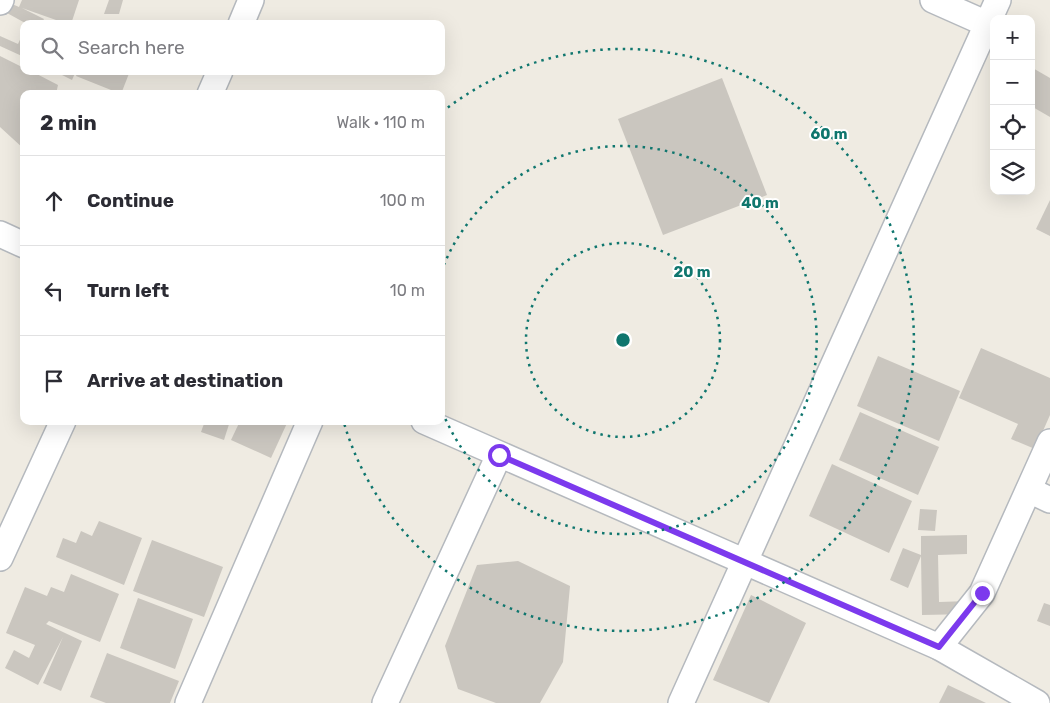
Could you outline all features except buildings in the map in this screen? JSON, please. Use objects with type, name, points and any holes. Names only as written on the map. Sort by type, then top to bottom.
[{"type":"street","points":[[243,20],[251,0]]},
{"type":"street","points":[[933,0],[987,24]]},
{"type":"street","points":[[681,703],[998,0]]},
{"type":"street","points":[[212,90],[218,75]]},
{"type":"street","points":[[0,234],[20,243]]},
{"type":"street","points":[[0,558],[61,425]]},
{"type":"street","points":[[188,703],[308,425]]},
{"type":"street","points":[[433,425],[939,647],[1037,703]]},
{"type":"street","points":[[939,647],[982,593],[1039,495],[1050,442]]},
{"type":"street","points":[[385,703],[499,455]]},
{"type":"route","points":[[499,455],[939,647],[982,593]]}]
